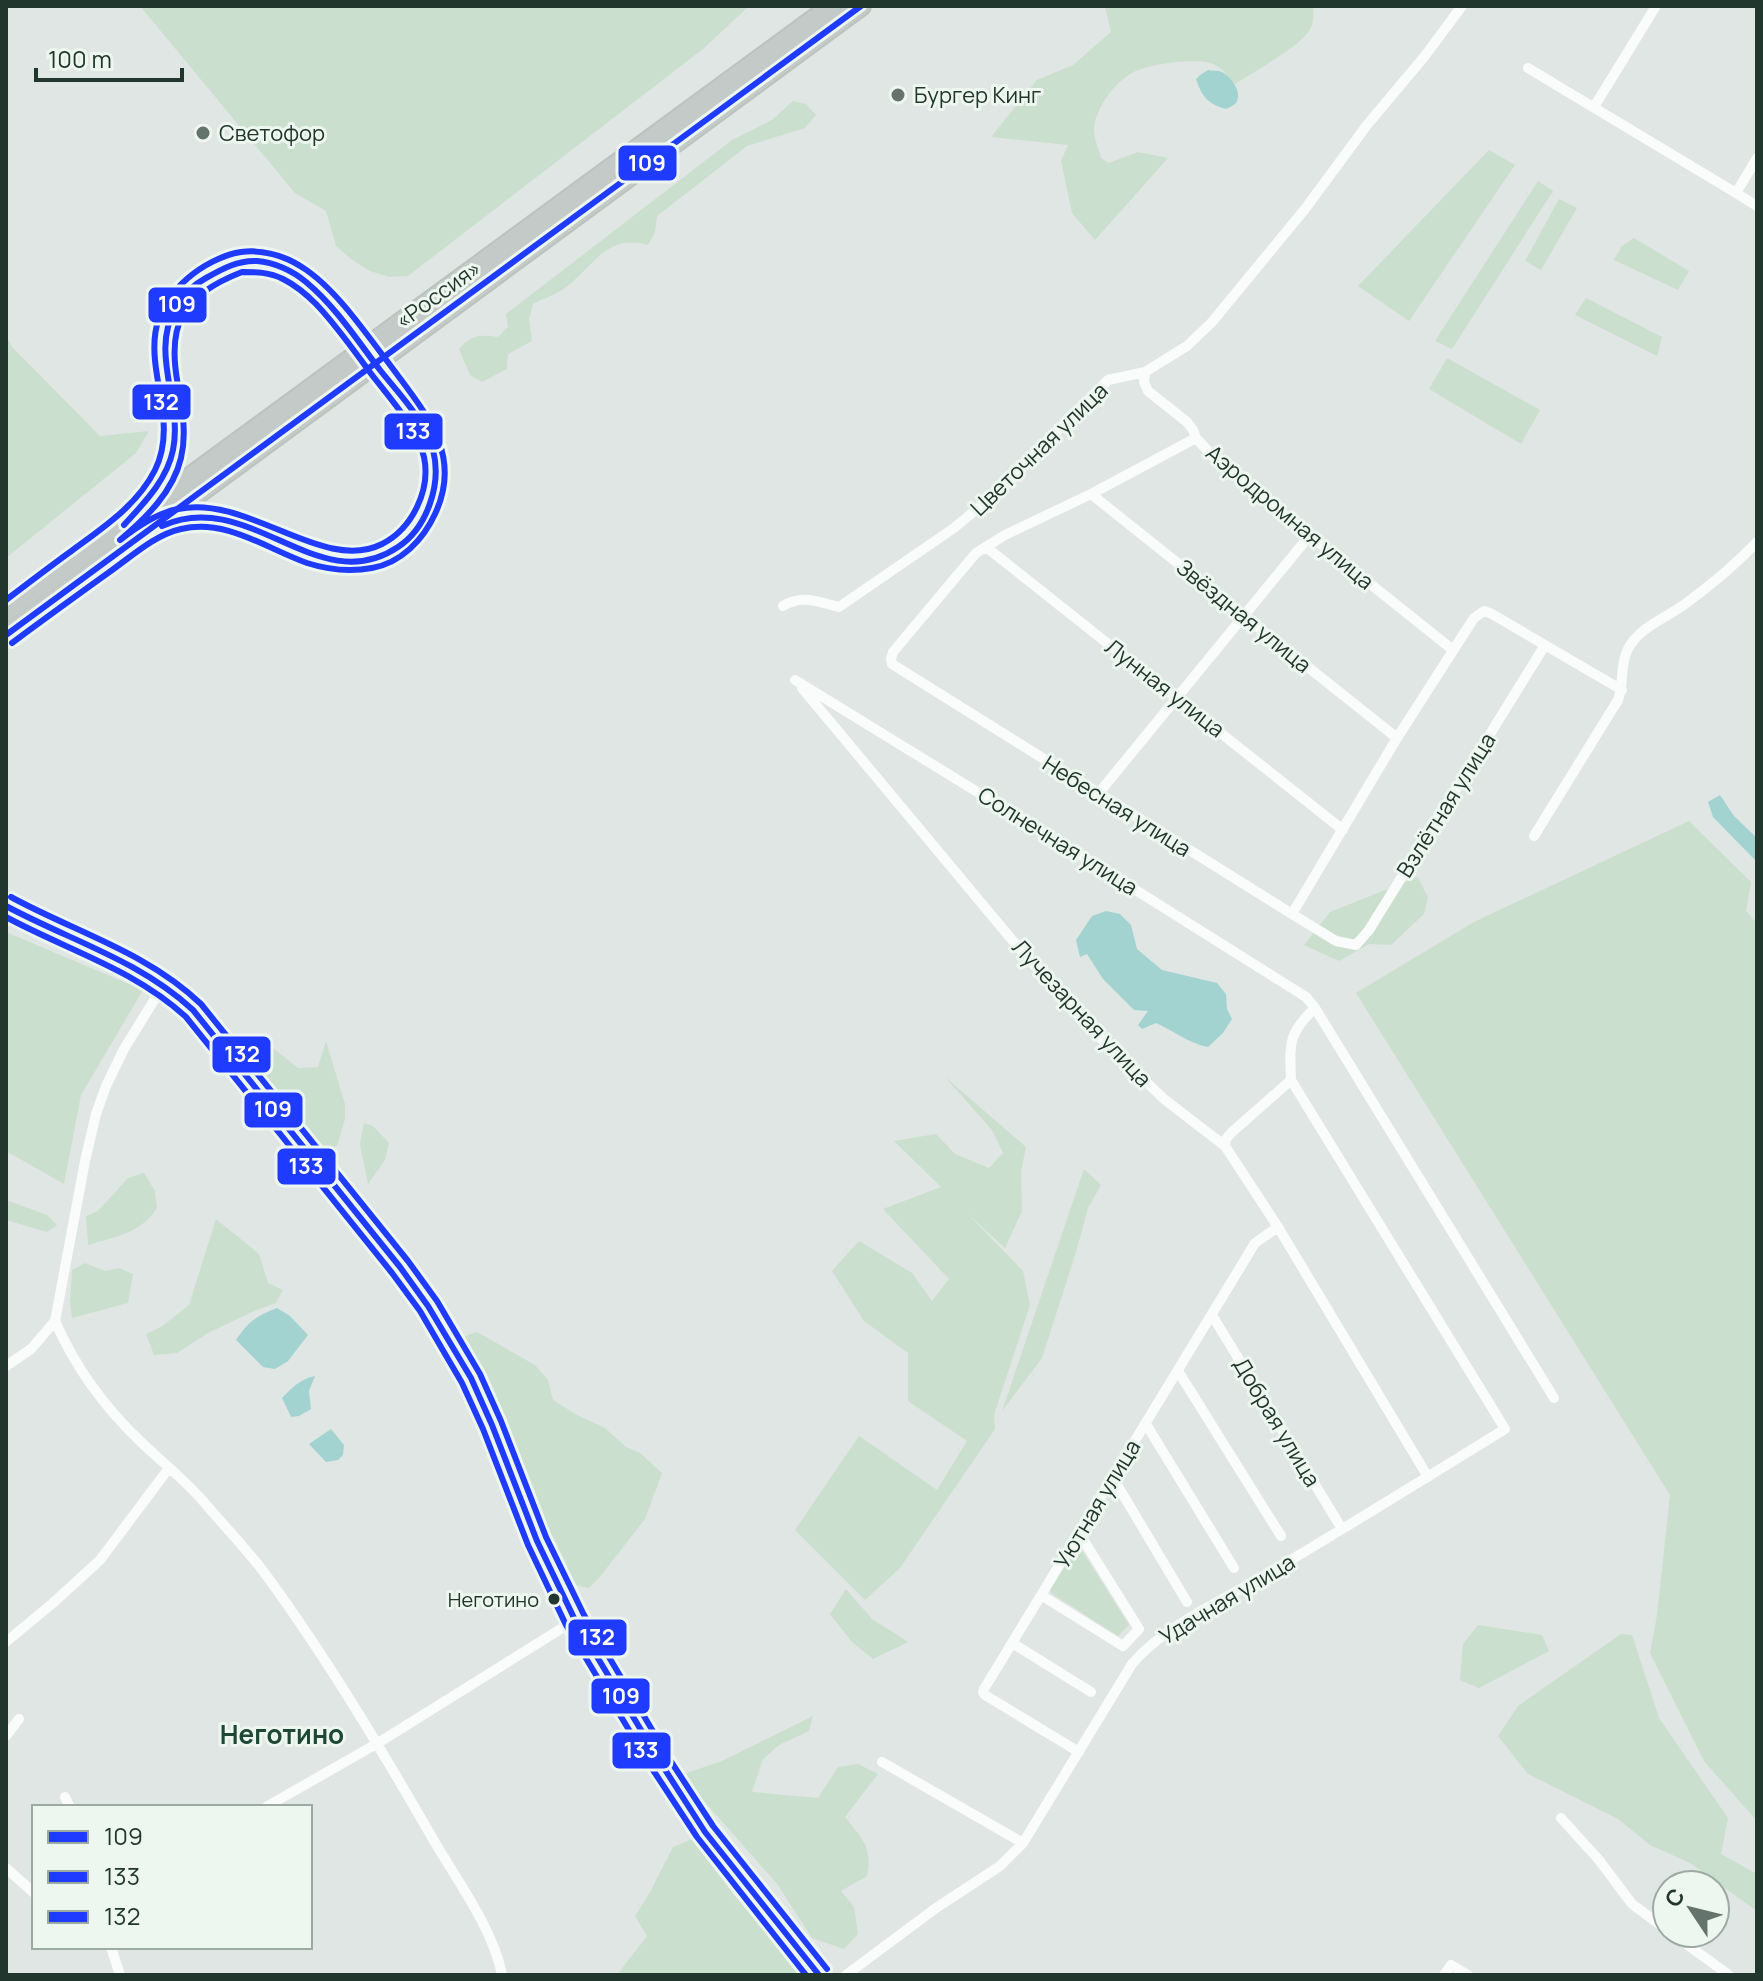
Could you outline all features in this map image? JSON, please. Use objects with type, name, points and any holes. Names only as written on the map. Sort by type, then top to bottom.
[{"type":"highway","name":"«Россия»","points":[[6,612],[832,6]]},
{"type":"highway","name":"«Россия»","points":[[6,635],[861,6]]},
{"type":"main road","points":[[124,525],[154,492],[170,464],[173,451],[175,425],[166,376],[166,331],[176,306],[190,289],[225,267],[247,262],[269,263],[304,279],[338,313],[409,407],[433,450],[434,491],[422,519],[401,545],[381,556],[351,562],[324,558],[241,523],[211,517],[172,520],[137,539]]},
{"type":"main road","points":[[6,906],[131,966],[164,984],[184,1001],[400,1267],[428,1306],[482,1401],[537,1541],[575,1620],[705,1832],[819,1975]]},
{"type":"street","name":"Цветочная улица","points":[[783,606],[794,599],[802,599],[839,607],[954,528],[990,498],[1108,380],[1145,372],[1187,346],[1212,322],[1305,209],[1462,6]]},
{"type":"street","points":[[1594,107],[1656,6]]},
{"type":"street","points":[[1528,68],[1757,206]]},
{"type":"street","points":[[1736,193],[1757,158]]},
{"type":"street","name":"Аэродромная улица","points":[[1145,372],[1144,382],[1148,391],[1187,422],[1196,438],[1219,463],[1453,650]]},
{"type":"street","points":[[986,547],[1196,438]]},
{"type":"street","name":"Звёздная улица","points":[[1091,494],[1397,738]]},
{"type":"street","points":[[1098,794],[1310,535]]},
{"type":"street","points":[[1534,836],[1618,700],[1627,649],[1640,635],[1736,565],[1757,542]]},
{"type":"street","name":"Небесная улица","points":[[986,547],[976,553],[893,652],[892,664],[1336,941]]},
{"type":"street","name":"Лунная улица","points":[[986,547],[1343,830]]},
{"type":"street","points":[[1292,914],[1397,738],[1474,618],[1484,611],[1622,690]]},
{"type":"street","name":"Взлётная улица","points":[[1336,941],[1356,945],[1364,938],[1545,645]]},
{"type":"street","name":"Солнечная улица","points":[[795,680],[1306,997],[1554,1398]]},
{"type":"street","name":"Лучезарная улица","points":[[795,680],[1018,947],[1089,1027],[1164,1099],[1225,1146],[1278,1227],[1428,1477]]},
{"type":"street","points":[[6,1366],[31,1349],[55,1321],[96,1114],[124,1049],[164,984]]},
{"type":"street","points":[[1225,1146],[1231,1133],[1291,1080],[1292,1035],[1315,1008]]},
{"type":"street","name":"Удачная улица","points":[[846,1975],[927,1914],[1000,1866],[1023,1843],[1132,1664],[1150,1645],[1505,1429],[1291,1080]]},
{"type":"street","name":"Уютная улица","points":[[1079,1752],[984,1694],[984,1689],[1255,1243],[1278,1227]]},
{"type":"street","name":"Добрая улица","points":[[1212,1315],[1342,1529]]},
{"type":"street","points":[[55,1321],[93,1389],[139,1440],[199,1497],[264,1573],[378,1743],[489,1937],[502,1975]]},
{"type":"street","points":[[1178,1371],[1281,1536]]},
{"type":"street","points":[[1146,1424],[1234,1568]]},
{"type":"street","points":[[6,1642],[100,1560],[169,1468]]},
{"type":"street","points":[[1113,1478],[1187,1602]]},
{"type":"street","points":[[1041,1595],[1123,1646],[1139,1629],[1079,1533]]},
{"type":"street","points":[[270,1805],[378,1743],[575,1620]]},
{"type":"street","points":[[1012,1643],[1091,1692]]},
{"type":"street","points":[[6,1736],[19,1719]]},
{"type":"street","points":[[882,1762],[1023,1843]]},
{"type":"street","points":[[1561,1818],[1599,1860],[1632,1904],[1651,1918]]},
{"type":"street","points":[[6,1868],[32,1891]]},
{"type":"street","points":[[112,1949],[120,1975]]},
{"type":"street","points":[[1693,1949],[1729,1975]]},
{"type":"street","points":[[1444,1975],[1451,1965],[1468,1975]]},
{"type":"green space","points":[[140,6],[749,6],[703,49],[408,276],[389,277],[370,271],[336,246],[326,211],[295,193]]},
{"type":"green space","points":[[1105,6],[1313,6],[1313,16],[1309,31],[1296,44],[1235,84],[1217,66],[1188,61],[1139,70],[1119,83],[1102,104],[1095,120],[1094,135],[1101,158],[1109,163],[1138,152],[1168,158],[1095,240],[1072,213],[1061,161],[1068,145],[991,137],[1037,80],[1073,65],[1111,32]]},
{"type":"green space","points":[[793,101],[806,104],[816,115],[805,128],[747,146],[657,216],[655,232],[648,245],[620,244],[610,248],[562,290],[533,304],[529,319],[532,341],[508,354],[507,369],[482,382],[470,375],[459,349],[464,344],[477,337],[498,337],[508,327],[506,314],[732,140],[772,120]]},
{"type":"green space","points":[[1489,150],[1515,165],[1409,321],[1358,286]]},
{"type":"green space","points":[[1538,181],[1553,191],[1452,349],[1435,341]]},
{"type":"green space","points":[[1559,199],[1577,208],[1541,270],[1525,261]]},
{"type":"green space","points":[[1634,238],[1689,271],[1678,290],[1614,260],[1621,247]]},
{"type":"green space","points":[[1586,298],[1662,337],[1657,356],[1575,315]]},
{"type":"green space","points":[[6,335],[12,347],[100,436],[149,431],[136,453],[6,558]]},
{"type":"green space","points":[[1447,358],[1540,410],[1521,444],[1429,389]]},
{"type":"green space","points":[[1689,821],[1751,882],[1746,911],[1757,924],[1757,1821],[1704,1761],[1650,1653],[1670,1495],[1356,993],[1474,922]]},
{"type":"green space","points":[[1418,877],[1428,898],[1424,914],[1391,945],[1369,944],[1339,961],[1304,945],[1330,912]]},
{"type":"green space","points":[[6,932],[143,990],[81,1095],[64,1184],[6,1151]]},
{"type":"green space","points":[[231,1035],[263,1040],[298,1068],[318,1067],[326,1041],[345,1104],[345,1119],[337,1146],[325,1150]]},
{"type":"green space","points":[[945,1077],[1026,1147],[1021,1171],[1022,1211],[1005,1248],[966,1212],[1023,1271],[1030,1305],[994,1415],[995,1429],[900,1568],[865,1600],[795,1530],[859,1436],[937,1490],[967,1441],[908,1401],[908,1353],[864,1321],[832,1271],[859,1241],[912,1273],[932,1301],[949,1279],[883,1209],[941,1187],[894,1141],[936,1134],[955,1154],[989,1168],[1003,1153],[992,1130]]},
{"type":"green space","points":[[364,1123],[373,1126],[389,1143],[385,1160],[368,1184],[360,1144]]},
{"type":"green space","points":[[1084,1169],[1101,1185],[1088,1208],[1042,1358],[1002,1411]]},
{"type":"green space","points":[[144,1173],[155,1191],[157,1208],[150,1217],[127,1233],[88,1245],[86,1216],[98,1211],[128,1178]]},
{"type":"green space","points":[[6,1200],[47,1215],[57,1225],[47,1232],[6,1220]]},
{"type":"green space","points":[[216,1219],[259,1254],[268,1283],[283,1290],[276,1303],[208,1333],[177,1353],[154,1355],[146,1334],[161,1327],[189,1305]]},
{"type":"green space","points":[[85,1263],[105,1271],[119,1268],[133,1274],[128,1303],[72,1318],[72,1270]]},
{"type":"green space","points":[[477,1332],[535,1365],[548,1380],[553,1400],[605,1428],[662,1473],[645,1519],[589,1588],[570,1584],[544,1533],[527,1472],[462,1337]]},
{"type":"green space","points":[[1079,1546],[1129,1625],[1118,1636],[1051,1593],[1049,1587],[1075,1547]]},
{"type":"green space","points":[[846,1589],[872,1619],[908,1642],[873,1659],[852,1642],[830,1614]]},
{"type":"green space","points":[[1478,1625],[1542,1635],[1549,1651],[1479,1688],[1460,1680],[1463,1644]]},
{"type":"green space","points":[[1621,1634],[1632,1635],[1659,1718],[1728,1818],[1721,1854],[1757,1872],[1757,1911],[1731,1892],[1731,1869],[1698,1869],[1650,1845],[1618,1819],[1528,1774],[1498,1736],[1518,1706]]},
{"type":"green space","points":[[813,1716],[809,1731],[779,1745],[763,1759],[752,1792],[818,1798],[838,1767],[858,1764],[878,1774],[845,1817],[865,1844],[868,1866],[867,1876],[841,1891],[854,1907],[858,1934],[844,1949],[812,1938],[778,1885],[681,1775],[722,1761]]},
{"type":"green space","points":[[692,1839],[801,1975],[617,1975],[647,1936],[635,1916],[673,1847]]},
{"type":"water","points":[[1208,70],[1221,71],[1232,80],[1238,93],[1234,105],[1226,109],[1203,95],[1196,79]]},
{"type":"water","points":[[1720,795],[1734,816],[1757,838],[1757,860],[1713,817],[1708,802]]},
{"type":"water","points":[[1106,911],[1120,914],[1131,925],[1137,949],[1162,970],[1217,983],[1226,994],[1227,1009],[1232,1019],[1208,1047],[1156,1023],[1142,1029],[1138,1025],[1148,1011],[1134,1010],[1103,979],[1087,954],[1080,957],[1076,940],[1092,916]]},
{"type":"water","points":[[277,1308],[290,1316],[308,1335],[288,1361],[275,1369],[263,1367],[236,1340],[254,1320]]},
{"type":"water","points":[[315,1376],[309,1391],[311,1409],[291,1417],[282,1398],[301,1381]]},
{"type":"water","points":[[331,1429],[344,1445],[343,1455],[338,1460],[326,1462],[309,1444]]},
{"type":"transit line","name":"109","points":[[6,635],[861,6]]},
{"type":"transit line","name":"132","points":[[6,600],[117,516],[147,483],[163,446],[164,421],[154,348],[157,325],[167,301],[188,278],[206,265],[227,256],[241,252],[275,255],[306,269],[319,280],[344,305],[399,377],[422,409],[439,441],[445,475],[435,514],[410,549],[392,561],[364,569],[331,569],[307,563],[230,531],[198,527],[181,529],[143,547],[12,643]]},
{"type":"transit line","name":"109","points":[[124,525],[160,481],[173,450],[174,414],[166,342],[176,307],[197,284],[230,266],[257,261],[283,268],[306,282],[337,313],[424,428],[435,463],[434,491],[424,517],[417,529],[398,547],[368,560],[340,561],[311,554],[254,529],[224,520],[194,518],[162,526]]},
{"type":"transit line","name":"133","points":[[242,272],[278,277],[312,300],[344,337],[415,434],[424,457],[422,495],[402,529],[382,544],[359,550],[335,549],[231,512],[204,507],[162,514],[120,540],[165,493],[181,458],[184,440],[175,344],[183,314],[205,291],[242,272]]},
{"type":"transit line","name":"132","points":[[11,897],[158,970],[201,1004],[408,1261],[437,1301],[480,1374],[546,1537],[584,1615],[713,1826],[827,1969]]},
{"type":"transit line","name":"109","points":[[6,906],[127,964],[150,977],[193,1010],[400,1267],[428,1306],[471,1378],[537,1541],[575,1620],[705,1832],[819,1975]]},
{"type":"transit line","name":"133","points":[[6,917],[122,973],[166,1000],[186,1017],[392,1273],[420,1311],[462,1383],[528,1545],[566,1625],[697,1837],[806,1975]]},
{"type":"place","name":"Бургер Кинг","points":[[898,95]]},
{"type":"place","name":"Светофор","points":[[203,133]]},
{"type":"place","name":"Неготино","points":[[554,1599]]},
{"type":"district","name":"Неготино","points":[[282,1734]]}]
